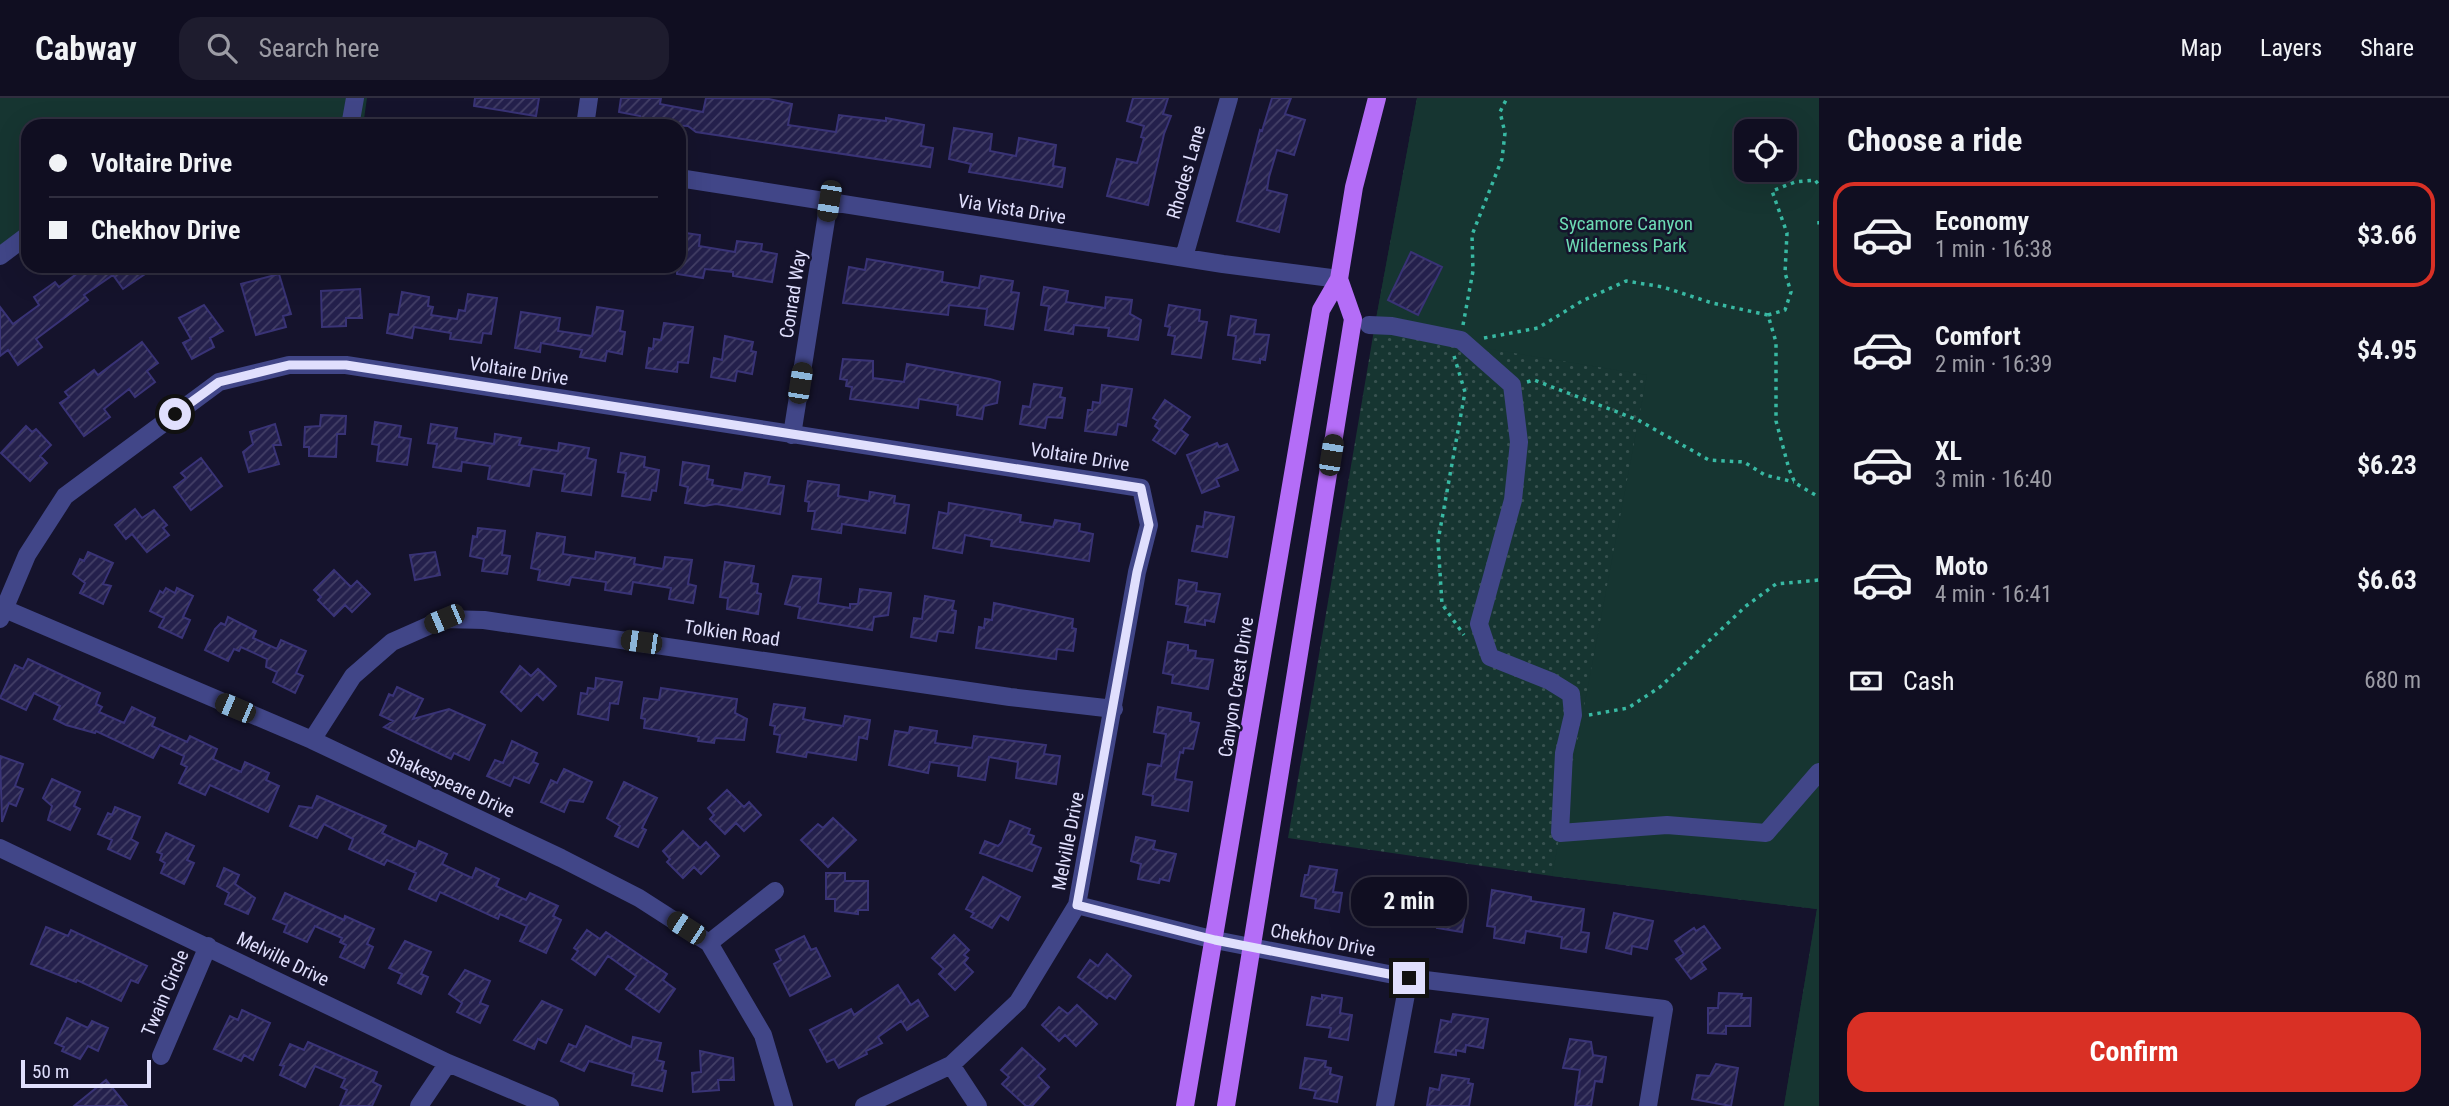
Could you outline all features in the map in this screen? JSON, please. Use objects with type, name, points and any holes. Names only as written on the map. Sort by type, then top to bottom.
[{"type":"main road","name":"Canyon Crest Drive","points":[[1185,1106],[1321,310],[1339,279],[1354,187],[1377,98]]},
{"type":"main road","name":"Canyon Crest Drive","points":[[1226,1106],[1353,319],[1339,279]]},
{"type":"street","points":[[351,119],[355,98]]},
{"type":"street","points":[[586,119],[589,98]]},
{"type":"street","name":"Rhodes Lane","points":[[1184,257],[1229,98]]},
{"type":"street","name":"Via Vista Drive","points":[[686,179],[1339,279]]},
{"type":"street","name":"Conrad Way","points":[[792,435],[829,201]]},
{"type":"street","points":[[0,256],[21,240]]},
{"type":"street","points":[[1369,326],[1392,326],[1455,339],[1511,385],[1520,442],[1513,500],[1479,624],[1490,657],[1550,681],[1571,694],[1573,715],[1564,753],[1560,833],[1667,825],[1766,833],[1819,772]]},
{"type":"street","name":"Voltaire Drive","points":[[2,612],[27,555],[65,496],[219,382],[289,365],[346,365],[1141,488]]},
{"type":"street","name":"Melville Drive","points":[[863,1106],[951,1065],[1018,1002],[1077,905],[1137,572],[1149,525],[1141,488]]},
{"type":"street","name":"Shakespeare Drive","points":[[2,612],[312,740],[639,898],[709,943],[762,1035],[784,1106]]},
{"type":"street","name":"Tolkien Road","points":[[312,740],[353,676],[392,642],[444,619],[484,620],[1010,697],[1114,709]]},
{"type":"street","name":"Melville Drive","points":[[0,848],[448,1063],[550,1106]]},
{"type":"street","points":[[709,943],[775,891]]},
{"type":"street","name":"Chekhov Drive","points":[[1077,905],[1215,940],[1409,978],[1664,1009],[1648,1106]]},
{"type":"street","name":"Twain Circle","points":[[161,1056],[208,946]]},
{"type":"street","points":[[1385,1106],[1409,978]]},
{"type":"street","points":[[419,1106],[448,1063]]},
{"type":"street","points":[[951,1065],[978,1106]]},
{"type":"path","points":[[1488,649],[1471,646],[1442,604],[1438,541],[1465,393],[1455,339],[1473,271],[1472,234],[1502,159],[1505,133],[1500,112],[1507,98]]},
{"type":"path","points":[[1455,339],[1538,328],[1582,301],[1626,281],[1663,287],[1712,303],[1768,315],[1785,310],[1791,292],[1785,273],[1787,233],[1772,191],[1795,182],[1815,180],[1819,185]]},
{"type":"path","points":[[1819,220],[1819,228]]},
{"type":"path","points":[[1768,315],[1776,342],[1776,421],[1796,483]]},
{"type":"path","points":[[1511,385],[1534,380],[1638,421],[1709,460],[1744,462],[1765,475],[1796,483],[1819,497]]},
{"type":"path","points":[[1573,715],[1604,714],[1628,708],[1660,687],[1746,606],[1776,584],[1819,580]]},
{"type":"green space","points":[[0,98],[367,98],[364,119],[21,119],[21,246],[0,261]]},
{"type":"green space","name":"Sycamore Canyon Wilderness Park","points":[[1417,98],[1819,98],[1819,1106],[1784,1106],[1817,909],[1552,876],[1288,838],[1374,330]]},
{"type":"green space","name":"Sycamore Canyon Wilderness Park","points":[[1417,98],[1819,98],[1819,1106],[1784,1106],[1817,909],[1552,876],[1647,375],[1374,330]]},
{"type":"building","points":[[475,98],[539,98],[536,116],[474,106]]},
{"type":"building","points":[[621,98],[661,98],[660,104],[703,112],[706,98],[769,99],[792,104],[788,125],[836,132],[839,115],[886,121],[886,118],[924,125],[921,146],[933,148],[930,167],[696,132],[686,126],[686,119],[640,119],[640,116],[619,112]]},
{"type":"building","points":[[1133,98],[1168,98],[1163,114],[1171,116],[1164,134],[1148,205],[1107,196],[1117,159],[1137,163],[1144,138],[1141,137],[1144,126],[1127,121]]},
{"type":"building","points":[[1272,98],[1291,98],[1285,114],[1305,120],[1294,155],[1277,150],[1269,177],[1267,190],[1287,195],[1279,232],[1237,221],[1260,130],[1262,131]]},
{"type":"building","points":[[954,128],[992,134],[990,151],[1016,156],[1019,138],[1056,145],[1053,166],[1065,168],[1062,187],[969,172],[971,164],[949,159]]},
{"type":"building","points":[[686,233],[700,235],[699,246],[735,252],[737,241],[762,244],[761,251],[777,254],[772,282],[733,276],[733,272],[705,269],[703,278],[677,274],[686,273]]},
{"type":"building","points":[[1411,252],[1442,267],[1418,315],[1388,300]]},
{"type":"building","points":[[867,259],[943,272],[942,282],[979,288],[981,276],[1013,281],[1011,292],[1019,293],[1013,329],[985,325],[987,309],[949,305],[948,315],[843,303],[849,267],[865,270]]},
{"type":"building","points":[[78,273],[147,273],[123,289],[113,275],[84,295],[88,300],[36,339],[42,347],[18,365],[8,350],[0,356],[0,307],[13,324],[39,305],[34,297],[55,282],[59,287]]},
{"type":"building","points":[[279,274],[291,314],[283,316],[286,327],[256,335],[241,284]]},
{"type":"building","points":[[1044,287],[1068,291],[1066,302],[1105,308],[1106,297],[1132,300],[1130,314],[1141,320],[1138,340],[1108,336],[1109,328],[1074,325],[1073,334],[1045,330],[1049,306],[1041,305]]},
{"type":"building","points":[[360,289],[362,318],[346,318],[346,326],[322,327],[321,291]]},
{"type":"building","points":[[402,292],[429,297],[428,306],[433,307],[431,315],[457,319],[459,310],[465,311],[468,294],[497,298],[491,334],[483,333],[481,343],[450,339],[451,333],[414,327],[412,338],[387,333],[390,314],[398,315]]},
{"type":"building","points":[[204,305],[223,331],[210,338],[214,347],[192,359],[183,343],[191,339],[179,318]]},
{"type":"building","points":[[1169,305],[1200,310],[1199,321],[1207,322],[1201,358],[1172,354],[1175,336],[1168,335],[1170,327],[1165,326]]},
{"type":"building","points":[[597,307],[623,311],[620,331],[625,332],[622,354],[607,351],[605,361],[580,357],[582,350],[541,343],[540,352],[515,348],[521,312],[560,318],[558,331],[592,336]]},
{"type":"building","points":[[1231,316],[1256,320],[1254,334],[1269,335],[1265,360],[1260,359],[1260,363],[1233,359],[1236,336],[1228,335]]},
{"type":"building","points":[[664,323],[693,327],[688,363],[678,362],[677,372],[646,368],[649,348],[653,349],[654,339],[661,340]]},
{"type":"building","points":[[725,336],[753,342],[751,351],[756,352],[752,374],[737,371],[735,381],[711,377],[714,358],[722,360]]},
{"type":"building","points":[[142,342],[158,363],[147,371],[155,382],[135,397],[129,389],[104,409],[110,417],[84,436],[60,403],[69,397],[65,392],[94,370],[98,375]]},
{"type":"building","points":[[843,359],[873,361],[873,378],[904,382],[907,364],[990,379],[1000,382],[997,403],[984,406],[982,419],[957,415],[958,405],[919,399],[918,408],[850,399],[852,387],[846,386],[847,380],[840,379]]},
{"type":"building","points":[[1034,384],[1062,388],[1060,397],[1065,398],[1062,418],[1047,417],[1045,428],[1020,424],[1023,406],[1030,407]]},
{"type":"building","points":[[1102,385],[1132,389],[1126,426],[1118,424],[1116,435],[1085,431],[1088,410],[1092,410],[1093,402],[1100,403]]},
{"type":"building","points":[[1165,400],[1190,417],[1181,430],[1188,435],[1175,454],[1153,440],[1160,430],[1155,426],[1158,421],[1153,418]]},
{"type":"building","points":[[321,415],[346,416],[345,434],[337,434],[336,457],[309,456],[309,447],[304,447],[305,427],[320,426]]},
{"type":"building","points":[[375,422],[401,426],[399,437],[411,439],[407,465],[377,461],[379,445],[372,444]]},
{"type":"building","points":[[275,424],[281,445],[273,445],[279,464],[249,472],[243,452],[253,444],[250,432]]},
{"type":"building","points":[[431,424],[457,428],[455,438],[494,444],[495,434],[521,438],[519,445],[558,451],[559,443],[589,448],[587,458],[596,460],[591,495],[562,491],[565,474],[532,469],[529,486],[488,479],[490,466],[462,462],[461,471],[433,467],[437,444],[428,443]]},
{"type":"building","points":[[26,426],[32,432],[36,429],[51,445],[40,456],[47,463],[30,481],[1,453]]},
{"type":"building","points":[[1217,443],[1219,447],[1227,444],[1238,470],[1216,479],[1219,486],[1202,493],[1187,455]]},
{"type":"building","points":[[621,453],[645,457],[644,467],[659,470],[656,491],[652,490],[650,500],[622,496],[626,473],[618,472]]},
{"type":"building","points":[[201,458],[222,486],[191,510],[174,487],[186,478],[181,473]]},
{"type":"building","points":[[683,462],[709,466],[707,479],[713,480],[712,485],[742,490],[745,473],[770,477],[768,484],[784,486],[780,514],[716,504],[704,506],[685,503],[688,487],[680,485]]},
{"type":"building","points":[[808,481],[839,485],[838,496],[869,501],[870,492],[895,496],[894,503],[909,505],[905,533],[842,524],[841,533],[812,529],[815,511],[808,511],[809,502],[805,501]]},
{"type":"building","points":[[949,503],[1021,515],[1020,522],[1053,527],[1055,520],[1080,524],[1079,531],[1093,534],[1089,561],[991,546],[992,540],[965,535],[962,553],[933,548],[939,512],[948,514]]},
{"type":"building","points":[[135,509],[142,518],[154,510],[167,525],[163,528],[169,535],[147,552],[132,534],[126,539],[115,525]]},
{"type":"building","points":[[1205,512],[1234,517],[1227,557],[1192,551],[1197,526],[1203,527]]},
{"type":"building","points":[[478,528],[505,531],[502,555],[510,556],[507,574],[482,571],[484,559],[470,556],[473,536],[477,537]]},
{"type":"building","points":[[537,533],[565,537],[563,554],[595,559],[596,552],[635,558],[634,564],[663,569],[665,557],[692,560],[688,584],[696,586],[693,603],[669,599],[671,588],[633,582],[631,594],[605,590],[606,582],[571,577],[569,585],[538,580],[540,570],[531,568]]},
{"type":"building","points":[[88,552],[113,563],[103,584],[111,586],[103,604],[80,593],[85,583],[73,574],[80,559],[84,561]]},
{"type":"building","points":[[435,552],[440,575],[415,580],[410,555]]},
{"type":"building","points":[[725,562],[754,566],[751,583],[758,584],[757,593],[761,594],[758,614],[727,609],[728,598],[720,597]]},
{"type":"building","points":[[334,570],[351,587],[357,581],[370,594],[352,612],[345,605],[334,616],[318,600],[321,597],[314,590]]},
{"type":"building","points":[[793,576],[821,579],[818,603],[850,608],[850,604],[858,604],[860,589],[891,593],[888,615],[874,617],[872,630],[798,618],[800,607],[785,604]]},
{"type":"building","points":[[1179,580],[1197,583],[1196,591],[1220,594],[1214,622],[1205,620],[1205,625],[1185,622],[1188,606],[1176,604]]},
{"type":"building","points":[[166,588],[175,593],[177,588],[193,596],[183,617],[190,620],[182,638],[159,627],[164,618],[150,611],[160,591],[163,593]]},
{"type":"building","points":[[925,596],[954,601],[952,610],[956,611],[953,633],[938,631],[936,641],[911,637],[914,618],[922,619]]},
{"type":"building","points":[[994,603],[1073,619],[1072,628],[1076,629],[1073,651],[1057,649],[1056,659],[976,648],[979,627],[984,628],[985,619],[992,620]]},
{"type":"building","points":[[228,617],[256,631],[253,638],[277,649],[281,640],[306,651],[296,673],[303,676],[295,693],[273,682],[277,672],[266,667],[267,659],[241,647],[239,651],[234,649],[228,661],[205,650],[215,629],[221,623],[225,625]]},
{"type":"building","points":[[1168,642],[1188,645],[1188,650],[1196,651],[1195,658],[1213,660],[1208,689],[1172,683],[1173,675],[1163,673]]},
{"type":"building","points":[[28,659],[100,693],[96,704],[102,707],[99,712],[124,723],[132,707],[155,718],[152,726],[187,742],[190,736],[217,749],[213,759],[241,772],[245,762],[269,773],[266,780],[279,786],[268,812],[210,785],[205,795],[179,783],[187,767],[181,764],[184,756],[160,745],[153,758],[96,731],[95,733],[66,725],[54,719],[60,706],[34,693],[26,710],[0,698],[15,665],[23,669]]},
{"type":"building","points":[[520,666],[531,676],[538,669],[556,686],[543,700],[537,694],[521,711],[501,692]]},
{"type":"building","points":[[596,678],[622,682],[618,704],[610,703],[608,720],[578,714],[581,693],[587,694],[588,688],[595,689]]},
{"type":"building","points":[[397,687],[423,699],[413,719],[449,709],[485,725],[469,760],[454,753],[451,759],[384,727],[393,721],[380,715],[389,694],[393,696]]},
{"type":"building","points":[[661,688],[737,699],[735,713],[747,719],[744,740],[715,738],[714,743],[698,741],[699,737],[644,728],[645,719],[641,718],[644,698],[659,700]]},
{"type":"building","points":[[774,704],[805,708],[803,719],[812,721],[843,726],[845,716],[870,720],[867,739],[859,737],[856,760],[807,752],[806,757],[777,752],[780,735],[774,734],[775,726],[770,725]]},
{"type":"building","points":[[1158,707],[1191,713],[1190,721],[1199,723],[1193,749],[1184,748],[1183,753],[1180,752],[1175,779],[1192,782],[1188,811],[1152,805],[1153,796],[1143,794],[1148,764],[1161,766],[1166,734],[1154,732]]},
{"type":"building","points":[[910,727],[937,731],[935,743],[972,748],[974,736],[1046,745],[1044,754],[1060,756],[1056,784],[1016,778],[1018,762],[989,757],[985,780],[958,776],[959,766],[930,762],[928,773],[889,765],[895,731],[909,733]]},
{"type":"building","points":[[512,741],[537,753],[533,762],[538,764],[529,783],[514,777],[510,786],[487,776],[495,760],[503,763]]},
{"type":"building","points":[[0,756],[23,764],[15,786],[23,789],[16,806],[9,803],[2,822]]},
{"type":"building","points":[[564,769],[592,782],[583,802],[569,800],[564,812],[541,802],[551,780],[557,783]]},
{"type":"building","points":[[52,779],[80,792],[74,806],[80,809],[70,830],[48,820],[52,806],[43,798]]},
{"type":"building","points":[[624,782],[657,798],[642,828],[646,830],[638,847],[615,836],[620,826],[607,818]]},
{"type":"building","points":[[727,790],[744,807],[749,802],[761,815],[744,831],[736,823],[725,834],[710,819],[714,815],[708,808]]},
{"type":"building","points":[[317,796],[386,826],[382,833],[416,849],[419,841],[447,854],[442,864],[472,878],[476,868],[499,879],[496,886],[526,900],[530,893],[558,906],[553,916],[561,920],[546,953],[520,941],[527,926],[500,914],[498,919],[440,892],[436,901],[409,889],[416,873],[387,860],[384,865],[349,849],[353,839],[324,824],[317,838],[290,826],[299,806],[312,808]]},
{"type":"building","points":[[115,807],[140,817],[131,839],[138,843],[130,859],[108,849],[112,840],[98,834],[108,813],[112,815]]},
{"type":"building","points":[[833,818],[856,840],[828,867],[801,840],[818,824],[823,828]]},
{"type":"building","points":[[1010,821],[1030,829],[1028,834],[1034,836],[1031,844],[1041,848],[1032,871],[980,853],[985,841],[998,846],[1002,842]]},
{"type":"building","points":[[683,831],[700,848],[706,842],[719,856],[701,874],[694,867],[683,878],[667,862],[670,859],[663,851]]},
{"type":"building","points":[[166,833],[194,846],[187,860],[194,863],[184,884],[161,873],[165,863],[160,860],[162,854],[157,852]]},
{"type":"building","points":[[1136,837],[1155,841],[1153,849],[1176,854],[1169,881],[1160,879],[1159,883],[1138,879],[1141,864],[1131,861]]},
{"type":"building","points":[[1310,866],[1337,870],[1333,892],[1342,893],[1339,912],[1315,908],[1316,899],[1301,896],[1305,875],[1308,875]]},
{"type":"building","points":[[224,868],[239,875],[235,884],[255,898],[248,914],[225,904],[229,893],[217,886]]},
{"type":"building","points":[[826,873],[845,873],[845,881],[868,881],[868,910],[858,910],[858,914],[835,911],[835,899],[826,899]]},
{"type":"building","points":[[983,877],[1020,897],[1008,920],[1000,915],[992,928],[971,917],[974,913],[966,909]]},
{"type":"building","points":[[1367,878],[1398,883],[1395,899],[1402,900],[1399,922],[1374,919],[1376,906],[1364,900]]},
{"type":"building","points":[[1429,884],[1461,889],[1457,912],[1465,913],[1462,932],[1437,928],[1439,916],[1424,914]]},
{"type":"building","points":[[1492,890],[1531,897],[1531,901],[1584,909],[1581,932],[1589,933],[1586,952],[1561,948],[1562,937],[1526,931],[1524,943],[1494,938],[1495,927],[1487,926]]},
{"type":"building","points":[[285,893],[344,920],[345,916],[374,929],[367,944],[373,947],[364,968],[340,957],[346,945],[340,942],[342,938],[315,926],[307,942],[284,932],[287,925],[273,919]]},
{"type":"building","points":[[1614,913],[1653,921],[1647,949],[1632,946],[1631,954],[1606,948]]},
{"type":"building","points":[[1704,926],[1720,948],[1701,962],[1706,969],[1691,979],[1676,959],[1684,954],[1675,941],[1694,928],[1696,931]]},
{"type":"building","points":[[46,927],[68,936],[71,930],[147,966],[138,983],[131,980],[121,1001],[77,980],[76,982],[31,964]]},
{"type":"building","points":[[587,930],[600,939],[606,932],[667,974],[663,980],[675,989],[659,1012],[626,989],[636,976],[608,956],[595,975],[572,959],[578,951],[574,948]]},
{"type":"building","points":[[954,935],[969,950],[964,955],[968,958],[964,963],[973,972],[955,990],[939,974],[944,969],[932,958]]},
{"type":"building","points":[[804,936],[811,950],[816,948],[830,976],[790,996],[774,964],[781,960],[776,950]]},
{"type":"building","points":[[405,941],[431,952],[421,974],[428,977],[421,994],[398,983],[402,974],[389,968]]},
{"type":"building","points":[[1107,954],[1131,976],[1115,999],[1109,995],[1107,998],[1078,977],[1090,960],[1098,966]]},
{"type":"building","points":[[465,970],[490,981],[480,1003],[488,1006],[480,1023],[457,1012],[462,1003],[449,994]]},
{"type":"building","points":[[898,985],[911,1005],[918,1000],[928,1016],[907,1030],[901,1021],[878,1037],[882,1043],[839,1068],[834,1059],[827,1062],[810,1030],[851,1009],[854,1015]]},
{"type":"building","points":[[1719,993],[1742,994],[1741,998],[1751,998],[1750,1026],[1726,1026],[1726,1034],[1708,1033],[1708,1008],[1718,1008]]},
{"type":"building","points":[[1322,995],[1342,998],[1340,1013],[1352,1015],[1348,1040],[1329,1037],[1331,1028],[1307,1025],[1312,997],[1322,999]]},
{"type":"building","points":[[542,1001],[562,1010],[546,1043],[538,1039],[534,1049],[514,1040]]},
{"type":"building","points":[[1077,1005],[1097,1024],[1076,1046],[1065,1035],[1059,1041],[1042,1025],[1059,1007],[1068,1014]]},
{"type":"building","points":[[242,1010],[270,1023],[253,1060],[244,1055],[241,1061],[214,1049],[230,1016],[238,1020]]},
{"type":"building","points":[[1453,1014],[1488,1019],[1483,1048],[1466,1045],[1465,1052],[1456,1050],[1456,1055],[1435,1052],[1441,1020],[1451,1022]]},
{"type":"building","points":[[67,1018],[88,1028],[92,1021],[108,1028],[98,1051],[88,1046],[80,1059],[62,1051],[64,1047],[55,1043]]},
{"type":"building","points":[[586,1026],[631,1047],[633,1037],[661,1043],[657,1060],[664,1062],[662,1070],[666,1071],[662,1091],[632,1085],[634,1074],[589,1061],[584,1071],[561,1061],[569,1044],[576,1047]]},
{"type":"building","points":[[1570,1039],[1591,1042],[1593,1055],[1606,1057],[1602,1082],[1595,1081],[1591,1106],[1575,1106],[1580,1070],[1563,1068]]},
{"type":"building","points":[[308,1042],[377,1072],[373,1082],[381,1086],[372,1106],[340,1106],[347,1090],[341,1087],[345,1079],[315,1066],[305,1087],[280,1075],[284,1066],[280,1065],[290,1044],[304,1050]]},
{"type":"building","points":[[1022,1048],[1045,1069],[1038,1076],[1049,1087],[1032,1106],[1026,1106],[1002,1084],[1009,1077],[1001,1070]]},
{"type":"building","points":[[700,1051],[733,1058],[734,1080],[718,1080],[719,1090],[693,1092],[692,1073],[701,1072]]},
{"type":"building","points":[[1305,1058],[1326,1061],[1325,1067],[1331,1068],[1330,1074],[1342,1077],[1337,1102],[1314,1098],[1316,1091],[1300,1088]]},
{"type":"building","points":[[1716,1064],[1738,1068],[1731,1106],[1692,1099],[1697,1075],[1710,1076]]},
{"type":"building","points":[[1442,1075],[1469,1079],[1468,1083],[1473,1084],[1469,1106],[1427,1106],[1430,1088],[1439,1090]]},
{"type":"building","points":[[106,1080],[127,1106],[74,1106]]},
{"type":"route","points":[[175,414],[219,382],[289,365],[346,365],[1141,488],[1149,525],[1137,572],[1077,905],[1215,940],[1409,978]]}]
